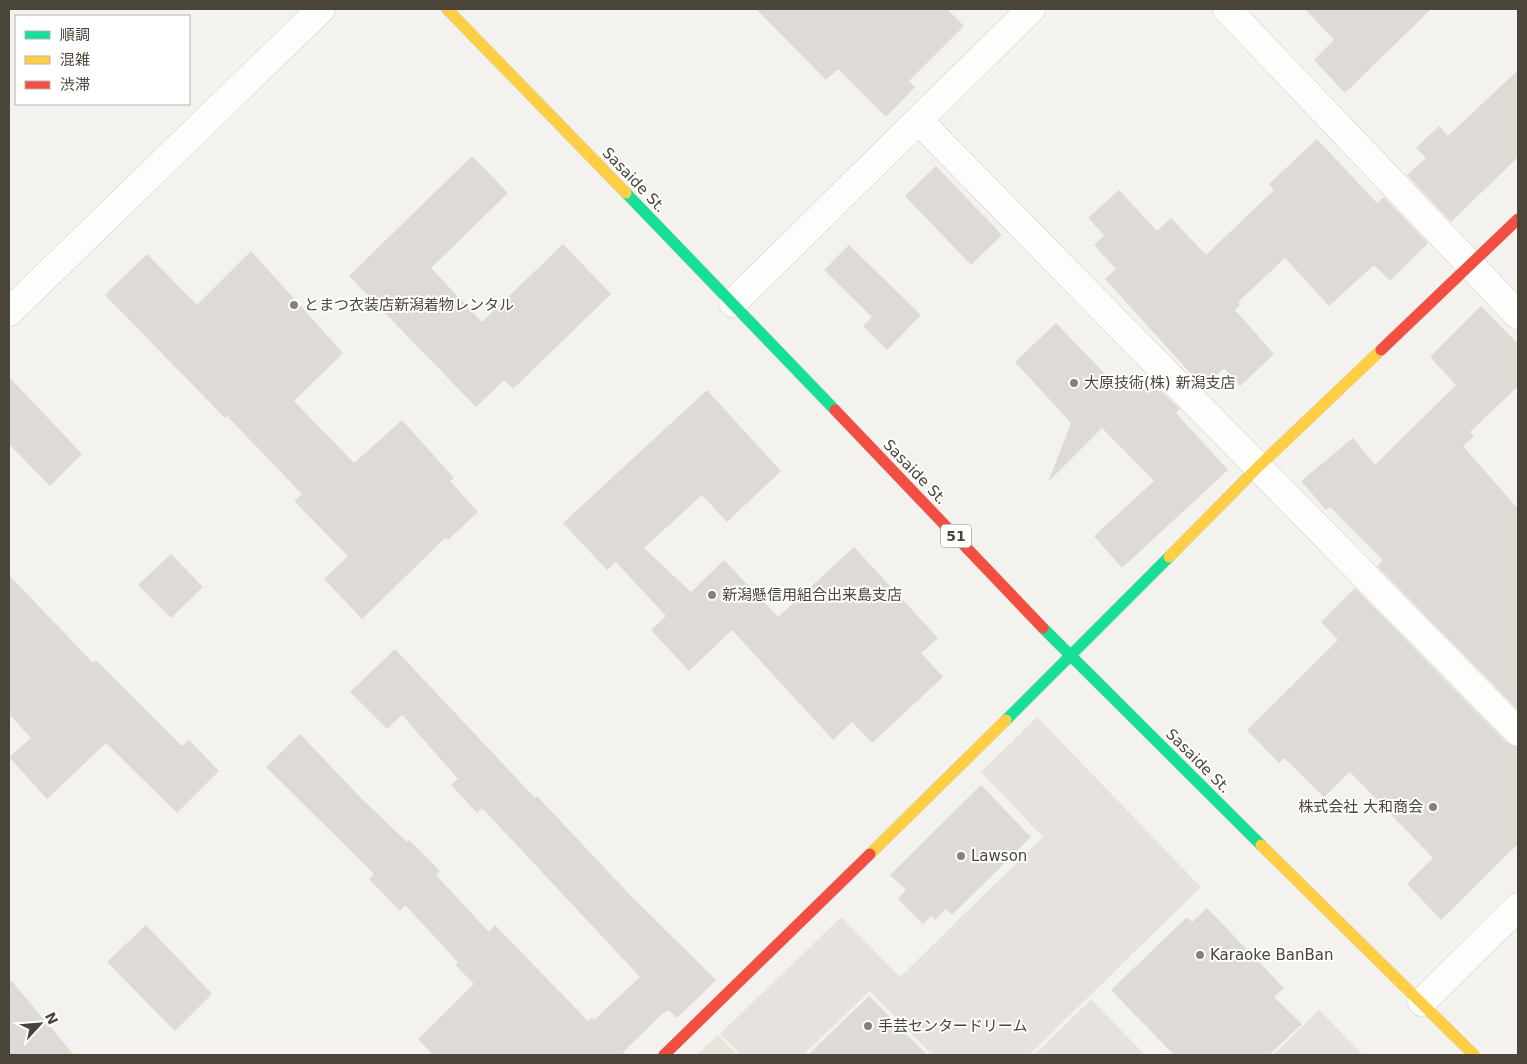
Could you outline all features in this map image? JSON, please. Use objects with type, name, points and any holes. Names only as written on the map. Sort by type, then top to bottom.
[{"type":"main road","name":"Sasaide St.","points":[[447,9],[733,303],[1071,657],[1474,1055]]},
{"type":"main road","points":[[664,1055],[1071,657],[1259,466],[1518,218]]},
{"type":"street","points":[[9,312],[321,9]]},
{"type":"street","points":[[733,303],[1032,9]]},
{"type":"street","points":[[1227,9],[1518,315]]},
{"type":"street","points":[[919,121],[1518,732]]},
{"type":"street","points":[[1422,1002],[1518,907]]},
{"type":"shaded area","points":[[1037,717],[1201,887],[1029,1055],[932,1055],[870,991],[803,1055],[741,1055],[720,1034],[841,917],[900,977],[1043,837],[981,772]]},
{"type":"shaded area","points":[[1091,999],[1145,1055],[1034,1055]]},
{"type":"shaded area","points":[[1319,1010],[1363,1055],[1273,1055]]},
{"type":"shaded area","points":[[718,1035],[737,1055],[697,1055]]},
{"type":"building","points":[[756,9],[947,9],[964,26],[909,81],[915,87],[886,117],[838,69],[826,80]]},
{"type":"building","points":[[1305,9],[1431,9],[1345,93],[1314,60],[1334,40]]},
{"type":"building","points":[[1518,70],[1518,157],[1451,222],[1407,175],[1426,158],[1416,148],[1439,126],[1448,136]]},
{"type":"building","points":[[1317,139],[1377,203],[1384,197],[1428,243],[1390,281],[1374,265],[1329,306],[1285,258],[1238,302],[1240,305],[1235,310],[1274,354],[1240,386],[1224,368],[1203,387],[1105,279],[1116,269],[1094,245],[1104,235],[1088,218],[1119,190],[1157,231],[1171,218],[1206,255],[1274,190],[1269,184]]},
{"type":"building","points":[[472,156],[508,193],[431,268],[482,322],[563,244],[611,294],[513,389],[504,380],[476,407],[349,276]]},
{"type":"building","points":[[936,166],[1002,235],[971,265],[905,196]]},
{"type":"building","points":[[849,245],[921,315],[887,350],[863,326],[872,317],[824,270]]},
{"type":"building","points":[[251,251],[343,353],[294,401],[354,463],[402,420],[454,478],[450,481],[478,512],[448,540],[446,537],[362,619],[324,579],[348,556],[294,501],[302,494],[227,416],[225,418],[105,295],[147,254],[197,305]]},
{"type":"building","points":[[1481,306],[1518,344],[1518,386],[1470,432],[1474,436],[1463,446],[1518,509],[1518,710],[1377,566],[1383,560],[1330,507],[1326,510],[1301,481],[1353,438],[1375,465],[1456,385],[1430,357]]},
{"type":"building","points":[[1056,323],[1108,377],[1159,389],[1180,409],[1176,413],[1228,470],[1122,568],[1094,536],[1154,481],[1102,428],[1048,482],[1071,423],[1015,362]]},
{"type":"building","points":[[9,377],[82,454],[50,486],[9,444]]},
{"type":"building","points":[[707,390],[781,471],[727,522],[702,495],[644,548],[691,592],[724,560],[778,617],[854,547],[938,638],[921,653],[943,677],[872,743],[852,722],[833,740],[732,630],[689,671],[651,630],[666,616],[616,562],[607,570],[563,523]]},
{"type":"building","points":[[171,554],[203,587],[171,618],[138,585]]},
{"type":"building","points":[[9,575],[93,663],[96,660],[182,746],[189,740],[219,771],[177,813],[106,743],[47,799],[9,757],[31,738],[9,714]]},
{"type":"building","points":[[1355,588],[1507,743],[1518,747],[1518,844],[1441,920],[1407,884],[1433,858],[1350,772],[1324,797],[1284,758],[1279,763],[1247,730],[1338,640],[1321,622]]},
{"type":"building","points":[[395,649],[535,798],[537,796],[629,894],[716,980],[677,1018],[669,1010],[662,1014],[623,1052],[627,1055],[433,1055],[418,1039],[474,984],[455,965],[458,962],[405,905],[400,911],[369,879],[374,874],[266,767],[300,734],[361,798],[407,842],[409,840],[440,871],[436,875],[489,932],[495,925],[588,1021],[592,1018],[594,1020],[640,977],[482,808],[477,813],[451,785],[458,779],[402,715],[387,729],[350,692]]},
{"type":"building","name":"Lawson","points":[[981,785],[1031,837],[952,915],[946,909],[935,920],[931,916],[923,924],[898,899],[906,890],[890,875]]},
{"type":"building","name":"Karaoke BanBan","points":[[1207,908],[1284,988],[1274,997],[1302,1024],[1269,1055],[1174,1055],[1111,990],[1187,917],[1192,922]]},
{"type":"building","points":[[146,925],[212,994],[175,1031],[107,962]]},
{"type":"building","points":[[9,978],[74,1055],[9,1055]]},
{"type":"building","name":"手芸センタードリーム","points":[[869,996],[927,1055],[808,1055]]},
{"type":"traffic: fast","points":[[626,193],[835,410]]},
{"type":"traffic: fast","points":[[1006,720],[1169,557]]},
{"type":"traffic: fast","points":[[1043,628],[1261,845]]},
{"type":"traffic: slow","points":[[447,9],[626,193]]},
{"type":"traffic: slow","points":[[1169,557],[1259,466],[1381,350]]},
{"type":"traffic: slow","points":[[870,854],[1006,720]]},
{"type":"traffic: slow","points":[[1261,845],[1474,1055]]},
{"type":"traffic: jam","points":[[1381,350],[1518,219]]},
{"type":"traffic: jam","points":[[835,410],[1043,628]]},
{"type":"traffic: jam","points":[[664,1055],[870,854]]},
{"type":"place","name":"とまつ衣装店新潟着物レンタル","points":[[294,305]]},
{"type":"place","name":"大原技術(株) 新潟支店","points":[[1074,383]]},
{"type":"place","name":"新潟懸信用組合出来島支店","points":[[712,595]]},
{"type":"place","name":"株式会社 大和商会","points":[[1433,807]]},
{"type":"place","name":"Lawson","points":[[961,856]]},
{"type":"place","name":"Karaoke BanBan","points":[[1200,955]]},
{"type":"place","name":"手芸センタードリーム","points":[[868,1026]]}]
